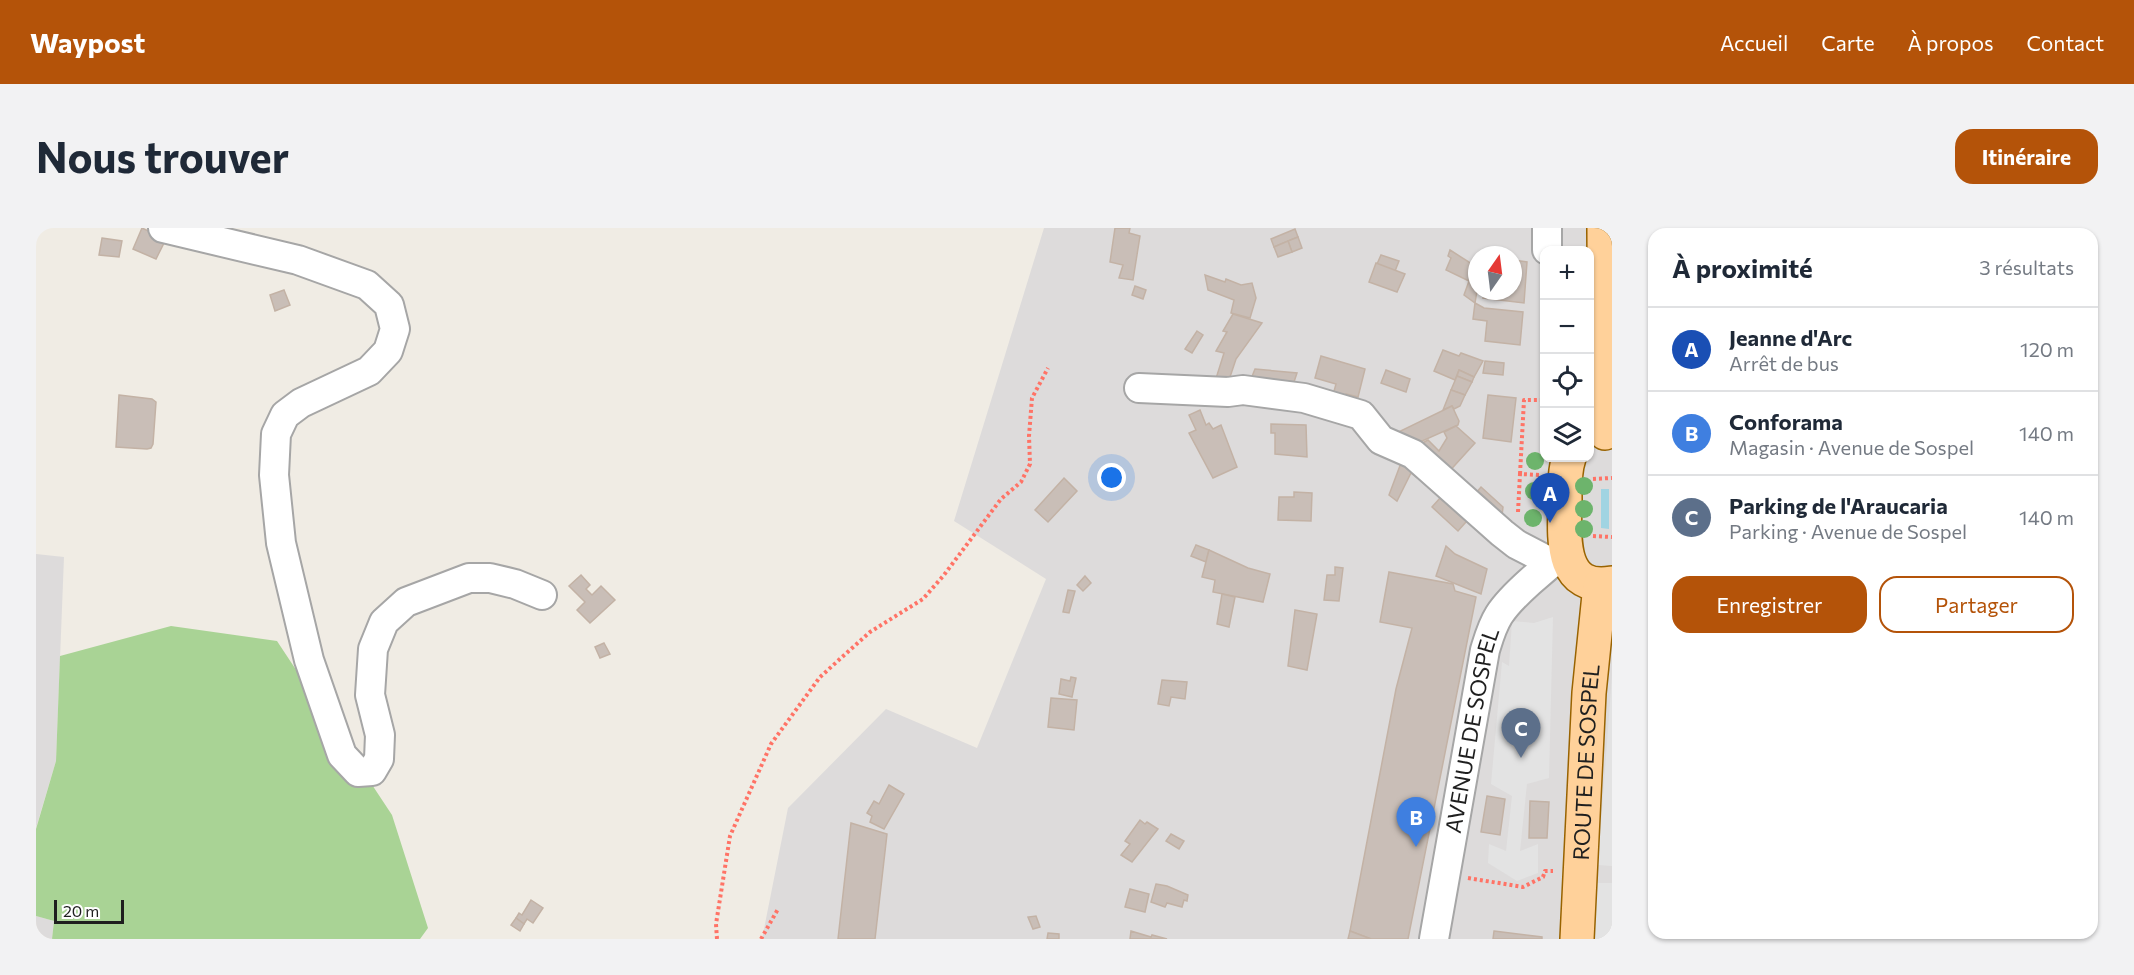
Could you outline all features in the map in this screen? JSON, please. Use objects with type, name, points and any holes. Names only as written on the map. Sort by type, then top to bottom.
[{"type":"main road","points":[[1602,434],[1604,228]]},
{"type":"main road","points":[[1568,462],[1566,477],[1569,551]]},
{"type":"main road","name":"ROUTE DE SOSPEL","points":[[1569,551],[1574,571],[1587,582],[1606,584],[1588,693],[1577,939]]},
{"type":"street","points":[[163,228],[298,260],[367,285],[388,305],[395,329],[388,351],[369,371],[301,403],[285,415],[276,434],[274,475],[281,543],[309,660],[342,755],[358,772],[372,771],[379,759],[380,735],[370,694],[373,649],[384,622],[406,602],[469,578],[490,578],[515,584],[542,595]]},
{"type":"street","points":[[1547,228],[1547,246]]},
{"type":"street","points":[[1139,388],[1228,392],[1243,390],[1304,398],[1361,415],[1381,440],[1413,454],[1516,544],[1569,551]]},
{"type":"street","name":"AVENUE DE SOSPEL","points":[[1434,939],[1485,650],[1491,629],[1501,612],[1569,551]]},
{"type":"path","points":[[717,939],[716,924],[730,836],[771,744],[820,677],[870,632],[923,599],[1001,499],[1021,482],[1030,464],[1029,436],[1032,398],[1048,368]]},
{"type":"path","points":[[1520,474],[1524,400],[1540,400]]},
{"type":"path","points":[[1593,489],[1593,478],[1612,478]]},
{"type":"path","points":[[1569,551],[1612,537]]},
{"type":"path","points":[[1466,878],[1523,887],[1543,877],[1545,871],[1580,872]]},
{"type":"path","points":[[761,939],[778,909]]},
{"type":"shaded area","points":[[1044,228],[1612,228],[1612,939],[762,939],[788,808],[886,709],[977,748],[1046,579],[954,521]]},
{"type":"shaded area","points":[[36,554],[64,557],[56,761],[36,828]]},
{"type":"shaded area","points":[[1553,617],[1549,778],[1527,784],[1520,851],[1538,844],[1538,873],[1517,881],[1488,863],[1489,844],[1506,851],[1512,796],[1491,784],[1502,662],[1509,666],[1512,621],[1534,623]]},
{"type":"shaded area","points":[[1612,675],[1612,866],[1598,865]]},
{"type":"shaded area","points":[[1596,883],[1612,883],[1612,939],[1592,939]]},
{"type":"shaded area","points":[[36,916],[54,921],[52,939],[36,939]]},
{"type":"green space","points":[[171,626],[277,641],[392,815],[428,928],[420,939],[52,939],[54,921],[36,916],[36,829],[56,761],[60,656]]},
{"type":"water","points":[[1601,489],[1609,489],[1609,529],[1601,528]]},
{"type":"building","points":[[142,228],[166,239],[156,259],[133,249]]},
{"type":"building","points":[[1115,228],[1130,228],[1129,233],[1140,236],[1133,280],[1119,278],[1123,265],[1110,262]]},
{"type":"building","points":[[1295,229],[1298,237],[1274,247],[1271,239]]},
{"type":"building","points":[[1298,237],[1302,248],[1292,252],[1288,241]]},
{"type":"building","points":[[102,238],[122,241],[119,257],[99,255]]},
{"type":"building","points":[[1288,241],[1292,252],[1278,257],[1274,247]]},
{"type":"building","points":[[1450,250],[1468,262],[1468,281],[1446,270],[1451,258],[1448,256]]},
{"type":"building","points":[[1381,255],[1399,261],[1395,271],[1377,264]]},
{"type":"building","points":[[1522,261],[1527,262],[1524,303],[1499,300],[1522,300]]},
{"type":"building","points":[[1376,263],[1405,274],[1397,292],[1369,282]]},
{"type":"building","points":[[1205,275],[1241,285],[1252,283],[1256,298],[1250,318],[1231,313],[1234,300],[1208,290]]},
{"type":"building","points":[[1468,284],[1468,298],[1464,295]]},
{"type":"building","points":[[1135,286],[1146,290],[1143,299],[1132,295]]},
{"type":"building","points":[[284,290],[290,305],[275,311],[270,295]]},
{"type":"building","points":[[1475,303],[1484,308],[1523,312],[1520,345],[1485,341],[1487,321],[1473,319]]},
{"type":"building","points":[[1233,314],[1262,323],[1236,359],[1227,386],[1213,388],[1224,353],[1216,351],[1227,332],[1223,331]]},
{"type":"building","points":[[1197,331],[1203,335],[1192,353],[1185,349]]},
{"type":"building","points":[[1443,350],[1459,356],[1461,353],[1483,361],[1474,377],[1459,370],[1455,380],[1434,371]]},
{"type":"building","points":[[1321,356],[1365,369],[1358,397],[1346,394],[1343,403],[1333,395],[1336,384],[1315,378]]},
{"type":"building","points":[[1485,361],[1504,363],[1503,375],[1483,373]]},
{"type":"building","points":[[1255,369],[1297,373],[1291,391],[1249,384]]},
{"type":"building","points":[[1386,370],[1410,379],[1406,392],[1381,383]]},
{"type":"building","points":[[1459,370],[1474,377],[1472,382],[1457,376]]},
{"type":"building","points":[[1457,376],[1472,382],[1465,395],[1451,390]]},
{"type":"building","points":[[1451,390],[1465,395],[1460,406],[1454,409],[1452,406],[1443,410]]},
{"type":"building","points":[[119,395],[152,399],[156,402],[151,448],[116,447]]},
{"type":"building","points":[[1488,395],[1516,398],[1511,442],[1483,438]]},
{"type":"building","points":[[1452,406],[1459,421],[1458,425],[1411,446],[1386,438]]},
{"type":"building","points":[[1200,410],[1206,425],[1209,423],[1213,429],[1221,425],[1237,467],[1213,478],[1189,433],[1196,430],[1189,415]]},
{"type":"building","points":[[1271,424],[1306,425],[1307,457],[1275,454],[1275,433],[1271,433]]},
{"type":"building","points":[[1456,426],[1475,443],[1446,475],[1413,448],[1428,440],[1439,451],[1447,438],[1444,432]]},
{"type":"building","points":[[1404,455],[1432,489],[1411,473],[1397,501],[1389,495]]},
{"type":"building","points":[[1064,478],[1077,491],[1048,522],[1035,510]]},
{"type":"building","points":[[1481,487],[1503,507],[1501,524],[1476,493]]},
{"type":"building","points":[[1449,488],[1474,513],[1458,531],[1432,507]]},
{"type":"building","points":[[1294,492],[1312,493],[1311,521],[1278,520],[1279,497],[1294,497]]},
{"type":"building","points":[[1196,545],[1209,550],[1206,562],[1191,556]]},
{"type":"building","points":[[1446,546],[1455,554],[1487,569],[1481,594],[1436,576]]},
{"type":"building","points":[[1209,550],[1248,568],[1270,574],[1263,602],[1213,592],[1215,580],[1202,577]]},
{"type":"building","points":[[1335,567],[1343,568],[1339,601],[1324,600],[1327,575],[1335,575]]},
{"type":"building","points":[[1389,572],[1453,584],[1455,591],[1476,597],[1408,939],[1371,939],[1350,931],[1396,689],[1412,628],[1380,622]]},
{"type":"building","points":[[581,575],[590,585],[586,589],[592,595],[601,586],[615,600],[590,623],[577,610],[585,602],[569,586]]},
{"type":"building","points":[[1085,576],[1091,583],[1083,591],[1077,585]]},
{"type":"building","points":[[1068,590],[1075,591],[1069,613],[1063,612]]},
{"type":"building","points":[[1222,594],[1235,597],[1229,627],[1217,624]]},
{"type":"building","points":[[1295,610],[1317,614],[1307,670],[1288,666]]},
{"type":"building","points":[[604,643],[610,654],[600,658],[595,647]]},
{"type":"building","points":[[1071,677],[1076,678],[1072,697],[1059,694],[1061,679],[1070,681]]},
{"type":"building","points":[[1162,680],[1187,682],[1185,699],[1171,697],[1169,706],[1158,704]]},
{"type":"building","points":[[1051,698],[1077,700],[1074,730],[1048,727]]},
{"type":"building","points":[[889,785],[904,794],[884,829],[870,822],[872,816],[867,813],[874,801],[879,804]]},
{"type":"building","points":[[1487,796],[1505,799],[1500,835],[1481,832]]},
{"type":"building","points":[[1530,801],[1549,802],[1547,838],[1529,838]]},
{"type":"building","points":[[1140,820],[1158,829],[1132,862],[1121,855],[1130,844],[1125,841]]},
{"type":"building","points":[[851,823],[887,834],[875,939],[838,939]]},
{"type":"building","points":[[1171,834],[1184,841],[1179,849],[1166,841]]},
{"type":"building","points":[[1156,884],[1188,895],[1187,901],[1184,900],[1182,907],[1167,903],[1165,907],[1151,902]]},
{"type":"building","points":[[1130,889],[1149,894],[1145,912],[1125,907]]},
{"type":"building","points":[[531,900],[543,908],[533,923],[527,919],[524,924],[516,918],[519,913],[522,915]]},
{"type":"building","points":[[1036,916],[1040,927],[1033,929],[1028,917]]},
{"type":"building","points":[[516,918],[524,924],[520,931],[511,925]]},
{"type":"building","points":[[1131,931],[1151,937],[1152,935],[1167,939],[1130,939]]},
{"type":"building","points":[[1350,931],[1371,939],[1348,939]]},
{"type":"building","points":[[1494,931],[1542,937],[1542,939],[1493,939]]},
{"type":"building","points":[[1048,933],[1059,934],[1059,939],[1047,939]]},
{"type":"place","name":"Jeanne d'Arc","points":[[1550,523]]},
{"type":"place","name":"Parking de l'Araucaria","points":[[1521,758]]},
{"type":"place","name":"Conforama","points":[[1416,847]]}]
